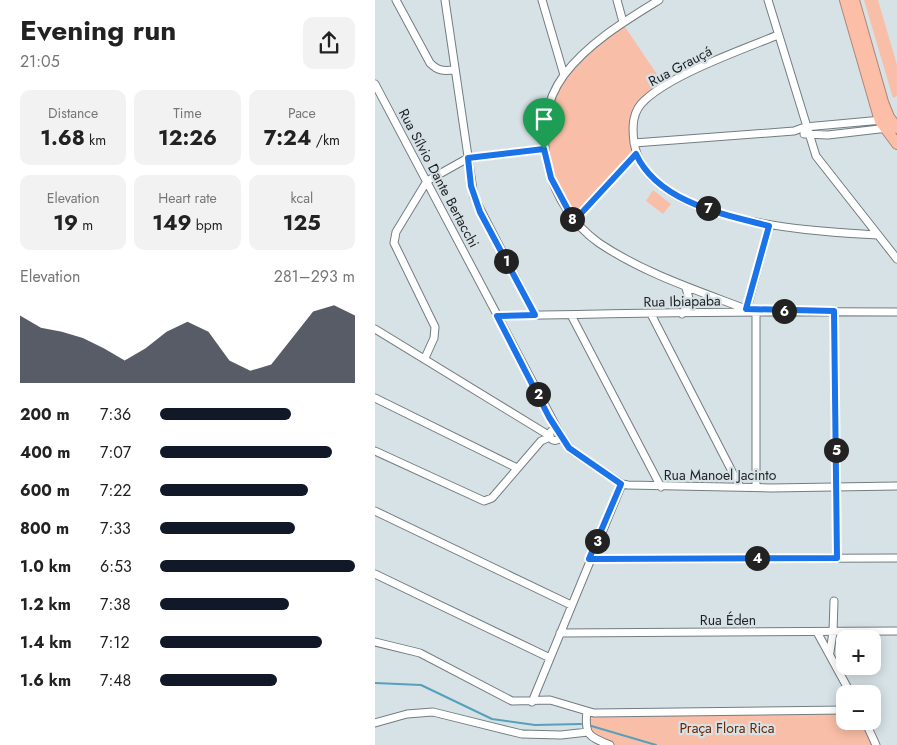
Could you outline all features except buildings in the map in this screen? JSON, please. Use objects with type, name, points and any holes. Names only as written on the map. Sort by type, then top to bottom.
[{"type":"highway","points":[[845,0],[884,122],[897,144]]},
{"type":"highway","points":[[854,0],[884,122]]},
{"type":"highway","points":[[884,122],[896,127]]},
{"type":"street","points":[[396,0],[430,63],[436,69],[442,71],[454,70]]},
{"type":"street","points":[[445,0],[471,186],[480,212],[535,315]]},
{"type":"street","points":[[541,0],[564,75]]},
{"type":"street","points":[[617,0],[623,22]]},
{"type":"street","points":[[659,0],[623,22],[581,57],[564,75],[548,113],[544,149],[551,178],[574,221],[598,242],[624,258],[686,288],[750,311]]},
{"type":"street","points":[[768,0],[807,131],[820,163],[897,259]]},
{"type":"street","name":"Rua Grauçá","points":[[778,35],[685,75],[644,100],[631,126],[636,154],[652,179],[681,197],[739,218],[769,226],[804,231],[877,235]]},
{"type":"street","name":"Rua Sílvio Dante Bertacchi","points":[[375,84],[549,417],[553,434]]},
{"type":"street","points":[[634,143],[807,131],[884,122]]},
{"type":"street","points":[[425,358],[434,338],[435,327],[394,244],[394,237],[427,182],[468,158],[544,149]]},
{"type":"street","points":[[574,221],[636,154]]},
{"type":"street","points":[[756,487],[750,311],[769,226]]},
{"type":"street","points":[[682,314],[690,302],[686,288]]},
{"type":"street","name":"Rua Ibiapaba","points":[[497,316],[682,314],[750,311],[897,312]]},
{"type":"street","points":[[834,311],[837,558]]},
{"type":"street","points":[[651,314],[740,487]]},
{"type":"street","points":[[571,315],[661,487]]},
{"type":"street","name":"Rua Manoel Jacinto","points":[[375,329],[553,434],[571,450],[621,484],[661,487],[897,486]]},
{"type":"street","points":[[375,398],[517,468]]},
{"type":"street","points":[[375,461],[377,452],[479,501],[492,498],[541,441],[553,434]]},
{"type":"street","points":[[532,702],[621,484]]},
{"type":"street","points":[[375,511],[571,605]]},
{"type":"street","points":[[589,559],[897,558]]},
{"type":"street","points":[[375,574],[550,658]]},
{"type":"street","points":[[830,654],[834,601]]},
{"type":"street","name":"Rua Éden","points":[[560,633],[897,631]]},
{"type":"street","points":[[817,632],[846,685]]},
{"type":"street","points":[[375,642],[420,653],[511,701],[532,702],[550,700],[594,713],[836,710]]},
{"type":"street","points":[[584,730],[587,711]]},
{"type":"street","points":[[375,723],[407,714],[433,712],[522,734],[561,735],[584,730]]},
{"type":"street","points":[[584,730],[593,738],[610,745]]},
{"type":"street","points":[[869,730],[876,745]]},
{"type":"green space","points":[[864,0],[878,0],[897,65],[897,96],[893,98]]},
{"type":"green space","points":[[623,24],[665,86],[655,91],[632,119],[635,154],[574,221],[563,203],[545,149],[550,107],[565,76]]},
{"type":"green space","points":[[653,190],[671,204],[663,214],[646,201]]},
{"type":"green space","name":"Praça Flora Rica","points":[[587,711],[836,712],[836,730],[869,730],[876,745],[610,745],[589,734]]},
{"type":"waterway","points":[[375,683],[421,685],[492,719],[535,725],[581,724]]},
{"type":"waterway","points":[[588,725],[656,745]]},
{"type":"route","points":[[544,149],[556,190],[574,221],[636,154],[645,172],[660,186],[707,208],[769,226],[746,309],[751,311],[834,311],[837,558],[589,559],[621,484],[569,448],[549,417],[497,316],[535,315],[480,212],[471,186],[468,158],[544,149]]}]
